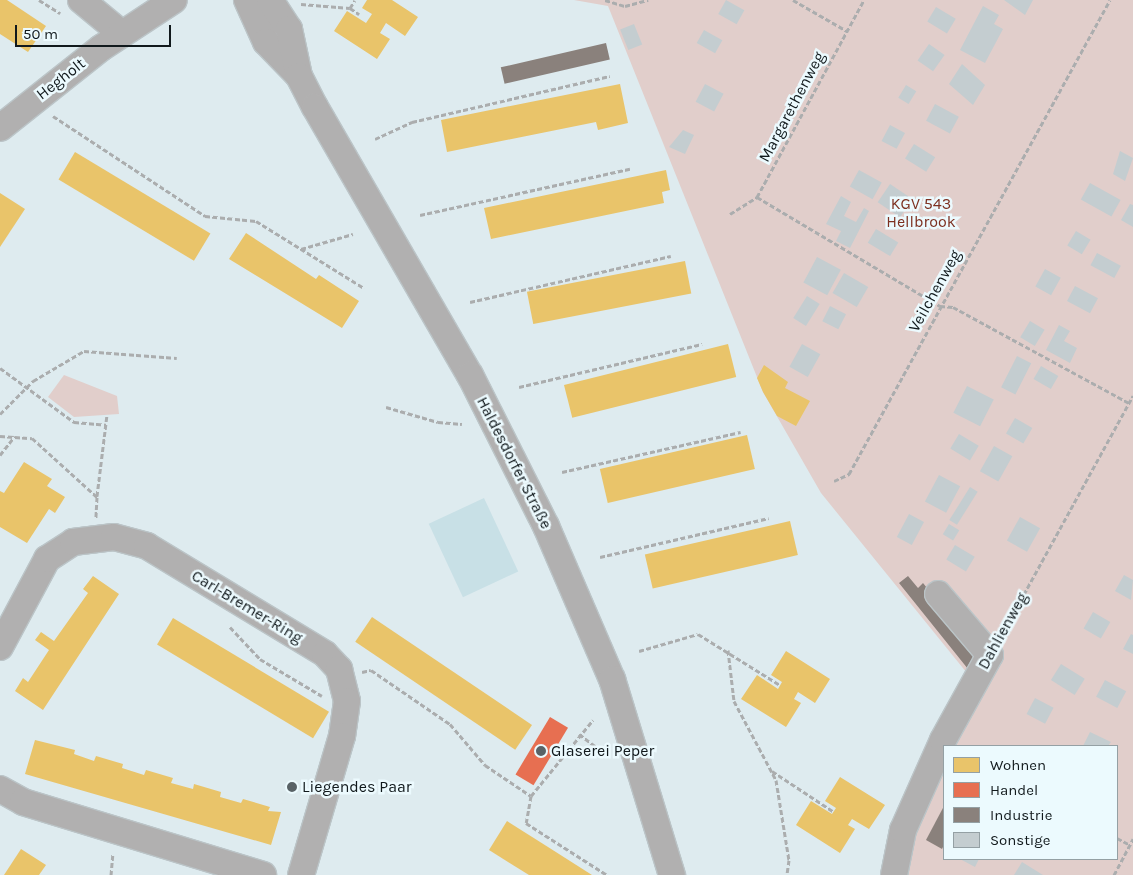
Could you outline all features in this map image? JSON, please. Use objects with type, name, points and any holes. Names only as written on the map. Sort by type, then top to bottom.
[{"type":"street","points":[[80,0],[122,34]]},
{"type":"street","name":"Hegholt","points":[[0,128],[122,34],[174,0]]},
{"type":"street","name":"Haldesdorfer Straße","points":[[248,0],[266,42],[299,76],[470,375],[546,526],[612,679],[672,875]]},
{"type":"street","name":"Haldesdorfer Straße","points":[[270,0],[289,29],[299,76]]},
{"type":"street","name":"Carl-Bremer-Ring","points":[[0,647],[47,559],[68,545],[94,538],[114,537],[147,546],[325,654],[345,689]]},
{"type":"street","points":[[938,594],[990,655]]},
{"type":"street","name":"Dahlienweg","points":[[894,875],[903,830],[943,740],[990,655]]},
{"type":"street","points":[[301,875],[338,752],[345,689]]},
{"type":"street","points":[[0,789],[23,802],[263,875]]},
{"type":"path","points":[[350,8],[355,0]]},
{"type":"path","points":[[605,0],[625,6],[648,0]]},
{"type":"path","points":[[793,0],[847,31]]},
{"type":"path","name":"Margarethenweg","points":[[730,214],[758,196],[864,0]]},
{"type":"path","name":"Veilchenweg","points":[[834,481],[849,474],[1110,0]]},
{"type":"path","points":[[298,4],[350,8],[359,14]]},
{"type":"path","points":[[374,139],[412,122],[610,76]]},
{"type":"path","points":[[46,111],[205,216],[256,221],[364,288]]},
{"type":"path","points":[[420,215],[630,169]]},
{"type":"path","points":[[758,196],[940,306],[953,307],[1129,403]]},
{"type":"path","points":[[301,249],[353,234]]},
{"type":"path","points":[[470,302],[671,256]]},
{"type":"path","points":[[519,387],[702,344]]},
{"type":"path","points":[[0,414],[25,389],[84,350],[177,358]]},
{"type":"path","points":[[0,368],[25,389],[74,422],[106,425]]},
{"type":"path","name":"Dahlienweg","points":[[990,655],[1133,396]]},
{"type":"path","points":[[386,407],[438,422],[462,424]]},
{"type":"path","points":[[94,538],[107,416]]},
{"type":"path","points":[[562,472],[741,432]]},
{"type":"path","points":[[0,436],[32,438],[97,497]]},
{"type":"path","points":[[0,455],[15,436]]},
{"type":"path","points":[[600,557],[769,518]]},
{"type":"path","points":[[230,627],[260,659],[326,699],[345,689],[371,670],[450,724],[485,765],[531,796]]},
{"type":"path","points":[[639,651],[698,634],[728,650],[780,685]]},
{"type":"path","points":[[728,650],[734,701],[771,771],[789,860],[787,875]]},
{"type":"path","points":[[593,720],[579,734],[531,796],[526,822],[607,875]]},
{"type":"path","points":[[579,734],[608,756]]},
{"type":"path","points":[[771,771],[834,812]]},
{"type":"path","points":[[1118,839],[1130,845]]},
{"type":"path","points":[[1114,875],[1133,839]]},
{"type":"shaded area","points":[[484,498],[518,571],[463,597],[429,524]]},
{"type":"green space","name":"KGV 543 Hellbrook","points":[[574,0],[1133,0],[1133,875],[892,875],[943,748],[943,860],[1118,860],[1118,745],[944,745],[971,678],[821,493],[763,392],[608,6]]},
{"type":"green space","points":[[64,375],[117,396],[119,414],[74,417],[48,397]]},
{"type":"building: Wohnen","points":[[0,0],[7,0],[46,26],[28,52],[0,34]]},
{"type":"building: Wohnen","points":[[367,0],[392,0],[418,17],[405,36],[386,23],[380,33],[390,39],[377,59],[334,31],[347,11],[366,23],[372,14],[362,8]]},
{"type":"building: Wohnen","points":[[620,84],[628,123],[598,130],[596,122],[447,152],[441,120]]},
{"type":"building: Wohnen","points":[[75,152],[210,233],[194,261],[59,179]]},
{"type":"building: Wohnen","points":[[666,170],[670,190],[662,192],[664,203],[491,239],[484,208]]},
{"type":"building: Wohnen","points":[[0,193],[25,209],[0,247]]},
{"type":"building: Wohnen","points":[[246,233],[316,279],[319,275],[359,301],[342,328],[229,259]]},
{"type":"building: Wohnen","points":[[685,261],[691,293],[533,324],[527,292]]},
{"type":"building: Wohnen","points":[[728,344],[736,377],[572,418],[564,385]]},
{"type":"building: Wohnen","points":[[764,365],[788,382],[785,388],[810,401],[796,426],[777,416],[763,392],[757,378]]},
{"type":"building: Wohnen","points":[[747,435],[755,469],[608,503],[600,469]]},
{"type":"building: Wohnen","points":[[24,462],[52,479],[47,486],[65,497],[55,513],[49,509],[27,543],[0,527],[0,491],[4,493]]},
{"type":"building: Wohnen","points":[[790,521],[798,555],[653,589],[645,555]]},
{"type":"building: Wohnen","points":[[93,576],[119,594],[43,710],[15,691],[23,678],[28,682],[49,650],[35,640],[41,632],[54,641],[88,593],[83,589]]},
{"type":"building: Wohnen","points":[[372,617],[532,725],[515,750],[355,642]]},
{"type":"building: Wohnen","points":[[173,618],[329,712],[313,738],[157,645]]},
{"type":"building: Wohnen","points":[[786,651],[830,679],[815,703],[798,692],[794,699],[801,703],[786,727],[741,699],[757,675],[778,689],[782,682],[771,675]]},
{"type":"building: Wohnen","points":[[35,740],[75,750],[74,754],[94,761],[96,756],[123,764],[122,768],[144,775],[146,770],[173,778],[171,783],[193,789],[194,784],[221,792],[220,797],[241,803],[243,799],[270,807],[268,811],[281,812],[271,845],[25,774]]},
{"type":"building: Wohnen","points":[[840,777],[885,805],[869,829],[852,819],[848,825],[855,829],[840,853],[796,825],[811,801],[832,814],[836,808],[825,801]]},
{"type":"building: Wohnen","points":[[507,821],[592,875],[529,875],[489,850]]},
{"type":"building: Wohnen","points":[[21,849],[46,865],[39,875],[4,875]]},
{"type":"building: Handel","name":"Glaserei Peper","points":[[550,717],[568,728],[533,785],[515,774]]},
{"type":"building: Industrie","points":[[606,43],[610,60],[505,84],[501,67]]},
{"type":"building: Industrie","points":[[908,576],[918,588],[923,583],[983,658],[968,669],[899,583]]},
{"type":"building: Industrie","points":[[943,808],[942,849],[926,840]]},
{"type":"building: Sonstige","points":[[726,0],[744,10],[737,24],[718,14]]},
{"type":"building: Sonstige","points":[[1004,0],[1033,0],[1025,15]]},
{"type":"building: Sonstige","points":[[983,6],[999,15],[994,24],[1003,29],[985,63],[960,50]]},
{"type":"building: Sonstige","points":[[936,7],[956,19],[947,33],[927,22]]},
{"type":"building: Sonstige","points":[[634,24],[642,44],[628,50],[620,30]]},
{"type":"building: Sonstige","points":[[704,30],[722,40],[715,53],[697,43]]},
{"type":"building: Sonstige","points":[[929,44],[945,55],[933,71],[918,60]]},
{"type":"building: Sonstige","points":[[962,64],[985,85],[973,105],[949,84]]},
{"type":"building: Sonstige","points":[[705,84],[724,94],[714,112],[696,102]]},
{"type":"building: Sonstige","points":[[906,85],[916,91],[909,104],[898,98]]},
{"type":"building: Sonstige","points":[[935,104],[959,117],[950,133],[926,121]]},
{"type":"building: Sonstige","points":[[890,125],[905,133],[897,149],[882,141]]},
{"type":"building: Sonstige","points":[[683,130],[694,135],[685,154],[669,147]]},
{"type":"building: Sonstige","points":[[914,144],[935,157],[926,172],[905,158]]},
{"type":"building: Sonstige","points":[[1120,151],[1133,158],[1125,181],[1113,174]]},
{"type":"building: Sonstige","points":[[859,170],[882,183],[873,199],[850,187]]},
{"type":"building: Sonstige","points":[[1090,183],[1121,200],[1111,217],[1081,200]]},
{"type":"building: Sonstige","points":[[890,184],[912,199],[900,217],[878,202]]},
{"type":"building: Sonstige","points":[[841,196],[851,202],[844,216],[856,222],[864,208],[869,211],[850,248],[836,241],[841,231],[826,224]]},
{"type":"building: Sonstige","points":[[1130,204],[1133,205],[1133,227],[1121,220]]},
{"type":"building: Sonstige","points":[[876,229],[898,242],[890,256],[868,243]]},
{"type":"building: Sonstige","points":[[1076,231],[1091,240],[1082,254],[1067,246]]},
{"type":"building: Sonstige","points":[[1097,253],[1121,266],[1114,278],[1090,265]]},
{"type":"building: Sonstige","points":[[817,257],[841,270],[827,295],[803,283]]},
{"type":"building: Sonstige","points":[[1045,269],[1061,278],[1051,295],[1035,286]]},
{"type":"building: Sonstige","points":[[844,273],[868,287],[857,307],[832,293]]},
{"type":"building: Sonstige","points":[[1075,286],[1098,298],[1090,313],[1067,301]]},
{"type":"building: Sonstige","points":[[807,296],[820,304],[806,326],[793,318]]},
{"type":"building: Sonstige","points":[[830,306],[846,314],[838,329],[822,321]]},
{"type":"building: Sonstige","points":[[1030,321],[1045,330],[1035,346],[1020,337]]},
{"type":"building: Sonstige","points":[[1059,325],[1070,331],[1064,341],[1077,348],[1070,363],[1046,350]]},
{"type":"building: Sonstige","points":[[802,344],[820,354],[808,377],[789,367]]},
{"type":"building: Sonstige","points":[[1017,356],[1031,363],[1015,394],[1001,387]]},
{"type":"building: Sonstige","points":[[1041,366],[1058,376],[1051,389],[1034,379]]},
{"type":"building: Sonstige","points":[[967,386],[994,400],[980,426],[953,413]]},
{"type":"building: Sonstige","points":[[1015,418],[1032,428],[1023,444],[1006,434]]},
{"type":"building: Sonstige","points":[[959,434],[979,446],[970,460],[950,449]]},
{"type":"building: Sonstige","points":[[994,446],[1012,456],[998,482],[980,471]]},
{"type":"building: Sonstige","points":[[939,475],[960,486],[946,513],[925,501]]},
{"type":"building: Sonstige","points":[[970,487],[978,492],[957,525],[949,520]]},
{"type":"building: Sonstige","points":[[909,514],[924,522],[912,545],[897,537]]},
{"type":"building: Sonstige","points":[[1020,517],[1040,528],[1027,552],[1007,541]]},
{"type":"building: Sonstige","points":[[949,524],[959,530],[953,540],[943,534]]},
{"type":"building: Sonstige","points":[[955,545],[975,557],[966,571],[946,560]]},
{"type":"building: Sonstige","points":[[1124,575],[1133,580],[1131,600],[1115,591]]},
{"type":"building: Sonstige","points":[[1093,612],[1110,622],[1101,638],[1084,628]]},
{"type":"building: Sonstige","points":[[1131,634],[1133,635],[1133,654],[1123,649]]},
{"type":"building: Sonstige","points":[[1061,664],[1085,679],[1075,695],[1051,680]]},
{"type":"building: Sonstige","points":[[1105,680],[1126,691],[1117,708],[1096,697]]},
{"type":"building: Sonstige","points":[[1035,698],[1054,708],[1045,724],[1027,714]]},
{"type":"building: Sonstige","points":[[1090,732],[1111,742],[1109,745],[1084,745]]},
{"type":"building: Sonstige","points":[[962,860],[978,860],[975,867]]},
{"type":"building: Sonstige","points":[[1022,862],[1043,875],[1014,875]]},
{"type":"place","name":"Glaserei Peper","points":[[541,751]]},
{"type":"place","name":"Liegendes Paar","points":[[292,787]]}]
